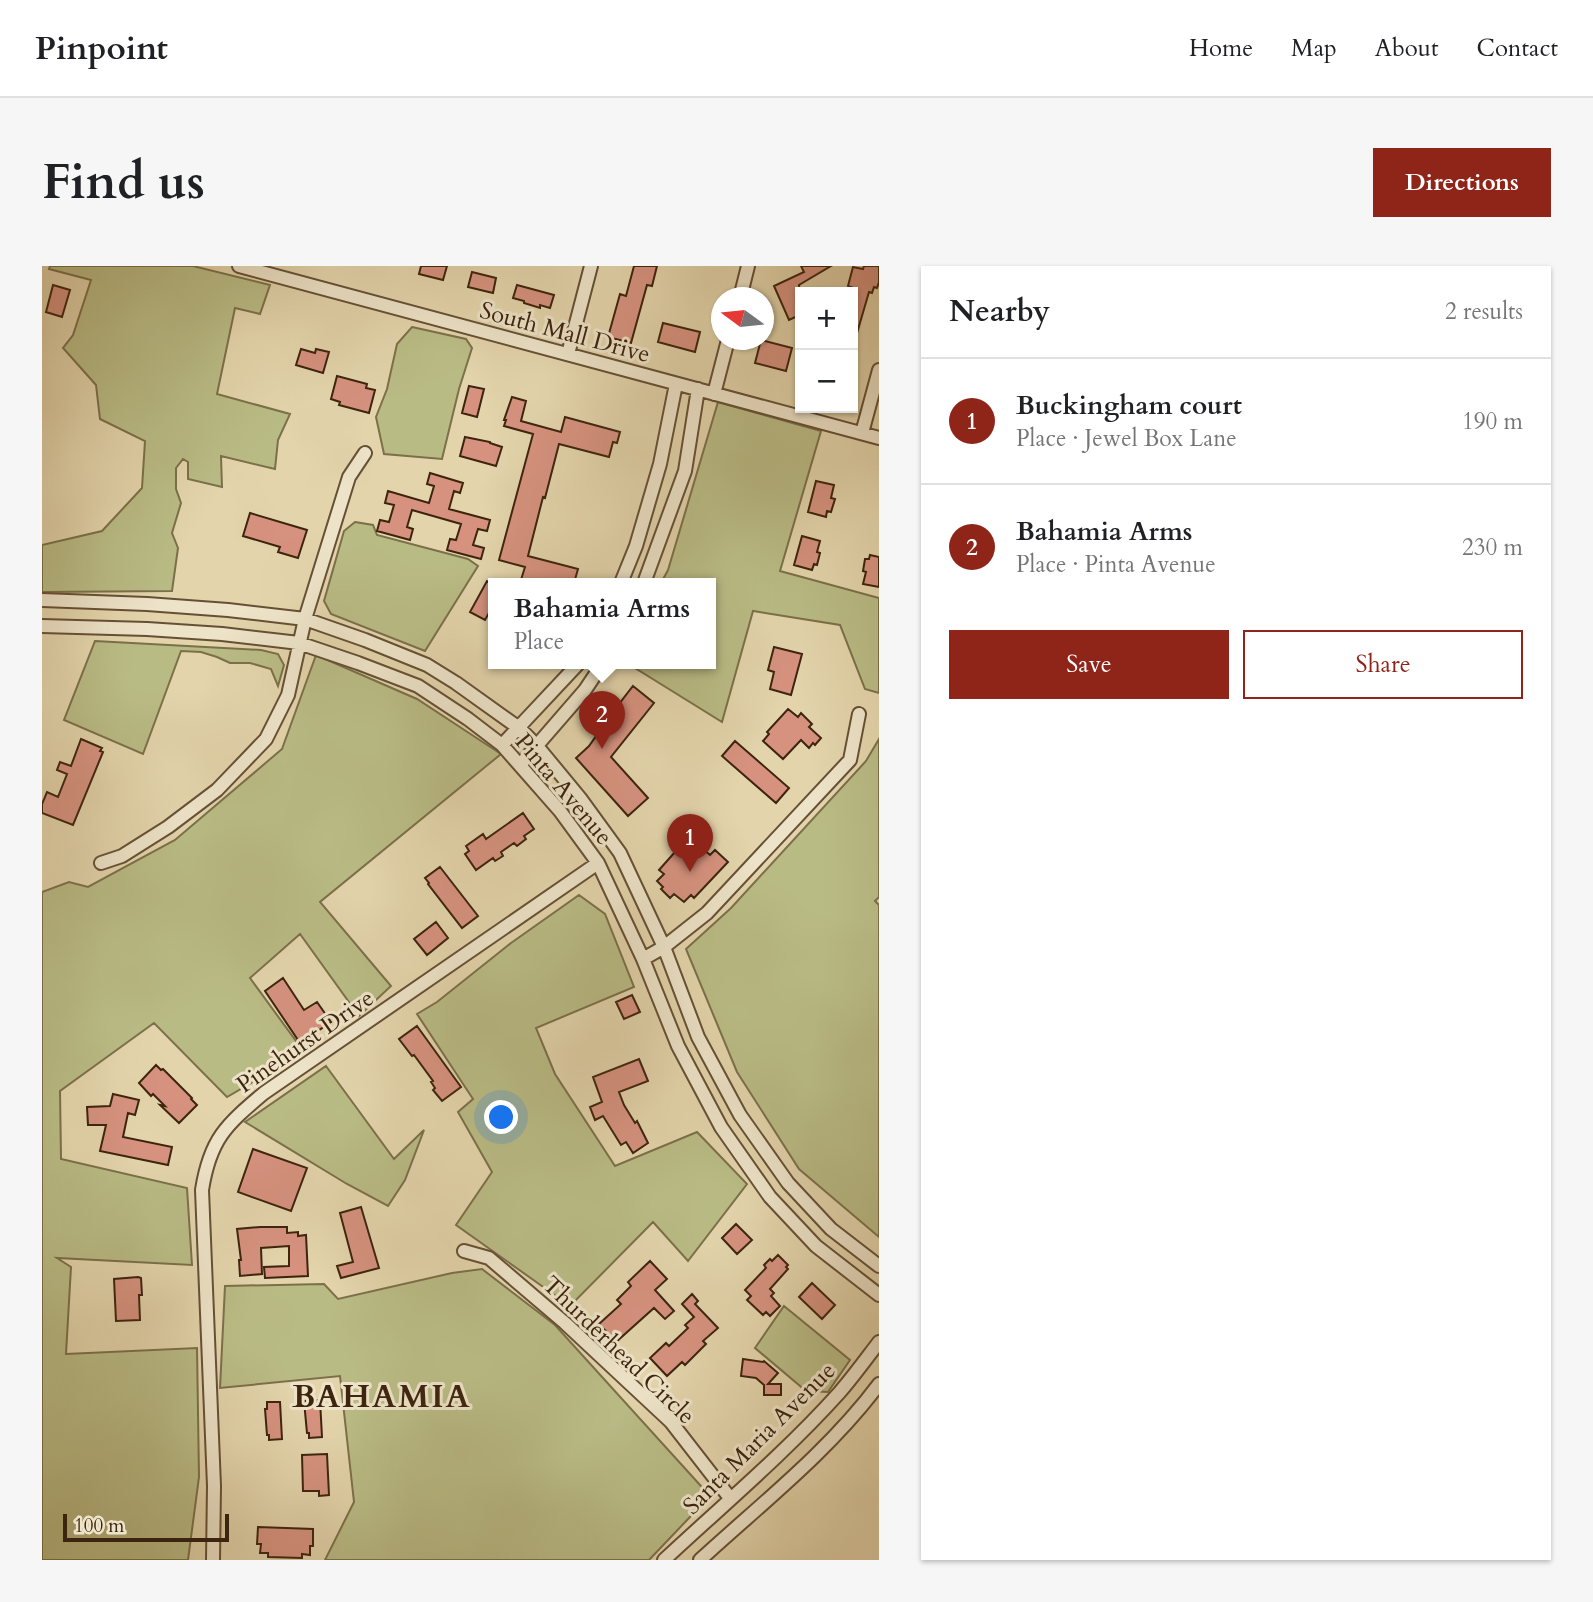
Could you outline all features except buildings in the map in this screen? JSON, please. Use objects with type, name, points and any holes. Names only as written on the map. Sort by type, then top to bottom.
[{"type":"street","name":"South Mall Drive","points":[[239,266],[879,438]]},
{"type":"street","points":[[568,354],[590,266]]},
{"type":"street","points":[[743,287],[748,266]]},
{"type":"street","points":[[714,394],[726,350]]},
{"type":"street","points":[[862,433],[879,370]]},
{"type":"street","points":[[623,578],[636,546],[660,464],[676,383]]},
{"type":"street","points":[[646,578],[685,471],[698,389]]},
{"type":"street","points":[[101,863],[122,856],[168,827],[217,790],[266,739],[288,695],[305,619],[349,477],[365,453]]},
{"type":"street","points":[[660,464],[685,471]]},
{"type":"street","name":"Pinta Avenue","points":[[42,600],[147,604],[305,619],[427,665],[519,728],[580,798],[620,853],[664,947],[698,1037],[740,1115],[788,1183],[831,1229],[879,1266]]},
{"type":"street","name":"Pinta Avenue","points":[[42,626],[197,632],[299,643],[418,686],[502,745],[560,811],[598,863],[678,1046],[721,1127],[770,1197],[816,1246],[879,1295]]},
{"type":"street","points":[[502,745],[574,669]]},
{"type":"street","points":[[520,765],[585,690],[599,669]]},
{"type":"street","points":[[568,676],[585,690]]},
{"type":"street","points":[[642,959],[664,947],[707,914],[849,760],[859,715]]},
{"type":"street","name":"Pinehurst Drive","points":[[214,1560],[214,1486],[202,1190],[212,1149],[237,1116],[264,1093],[598,863]]},
{"type":"street","points":[[721,1127],[740,1115]]},
{"type":"street","name":"Thurderhead Circle","points":[[464,1251],[489,1258],[565,1323],[671,1422],[730,1498]]},
{"type":"street","name":"Santa Maria Avenue","points":[[664,1560],[778,1456],[841,1391],[879,1342]]},
{"type":"street","name":"Santa Maria Avenue","points":[[700,1560],[795,1474],[861,1409],[879,1384]]},
{"type":"street","points":[[778,1456],[795,1474]]},
{"type":"green space","points":[[50,266],[193,266],[270,285],[260,314],[235,308],[217,394],[290,414],[278,440],[275,469],[221,456],[222,487],[188,479],[188,462],[183,459],[176,468],[176,489],[181,503],[172,533],[178,548],[172,591],[42,592],[42,545],[102,531],[142,488],[145,441],[100,419],[96,385],[63,348],[73,335],[91,280],[49,269]]},
{"type":"green space","points":[[412,327],[466,339],[472,348],[442,459],[384,454],[376,417],[387,389],[397,344]]},
{"type":"green space","points":[[718,402],[821,431],[780,571],[879,598],[879,693],[865,689],[840,625],[753,611],[722,722],[637,669],[716,669],[716,578],[664,578]]},
{"type":"green space","points":[[355,522],[373,525],[377,535],[468,559],[478,566],[425,651],[331,614],[324,601],[344,531]]},
{"type":"green space","points":[[95,641],[261,650],[278,654],[284,665],[278,686],[271,669],[250,663],[230,663],[201,652],[181,651],[143,754],[64,720]]},
{"type":"green space","points":[[316,655],[417,699],[501,754],[320,902],[391,986],[359,1016],[300,934],[250,978],[304,1052],[227,1097],[154,1023],[60,1091],[61,1159],[187,1188],[192,1265],[57,1258],[71,1267],[66,1354],[197,1348],[199,1477],[188,1560],[42,1560],[42,892],[69,882],[88,887],[175,840],[282,749]]},
{"type":"green space","points":[[879,739],[879,897],[875,901],[879,905],[879,1237],[799,1169],[737,1072],[686,949],[731,908],[866,761]]},
{"type":"green space","points":[[579,895],[605,914],[634,987],[536,1028],[555,1074],[615,1166],[697,1132],[747,1184],[688,1261],[653,1222],[570,1306],[456,1225],[492,1172],[458,1112],[473,1099],[417,1014],[437,1002],[511,943]]},
{"type":"green space","points":[[326,1066],[394,1159],[424,1130],[405,1180],[388,1206],[245,1122]]},
{"type":"green space","points":[[482,1269],[555,1325],[710,1496],[649,1560],[325,1560],[354,1502],[340,1376],[220,1388],[225,1286],[324,1284],[338,1299],[452,1273]]},
{"type":"green space","points":[[784,1306],[850,1360],[828,1392],[806,1391],[755,1348]]},
{"type":"place","name":"Bahamia Arms","points":[[602,749]]},
{"type":"place","name":"Buckingham court","points":[[690,872]]},
{"type":"district","name":"BAHAMIA","points":[[382,1396]]}]
